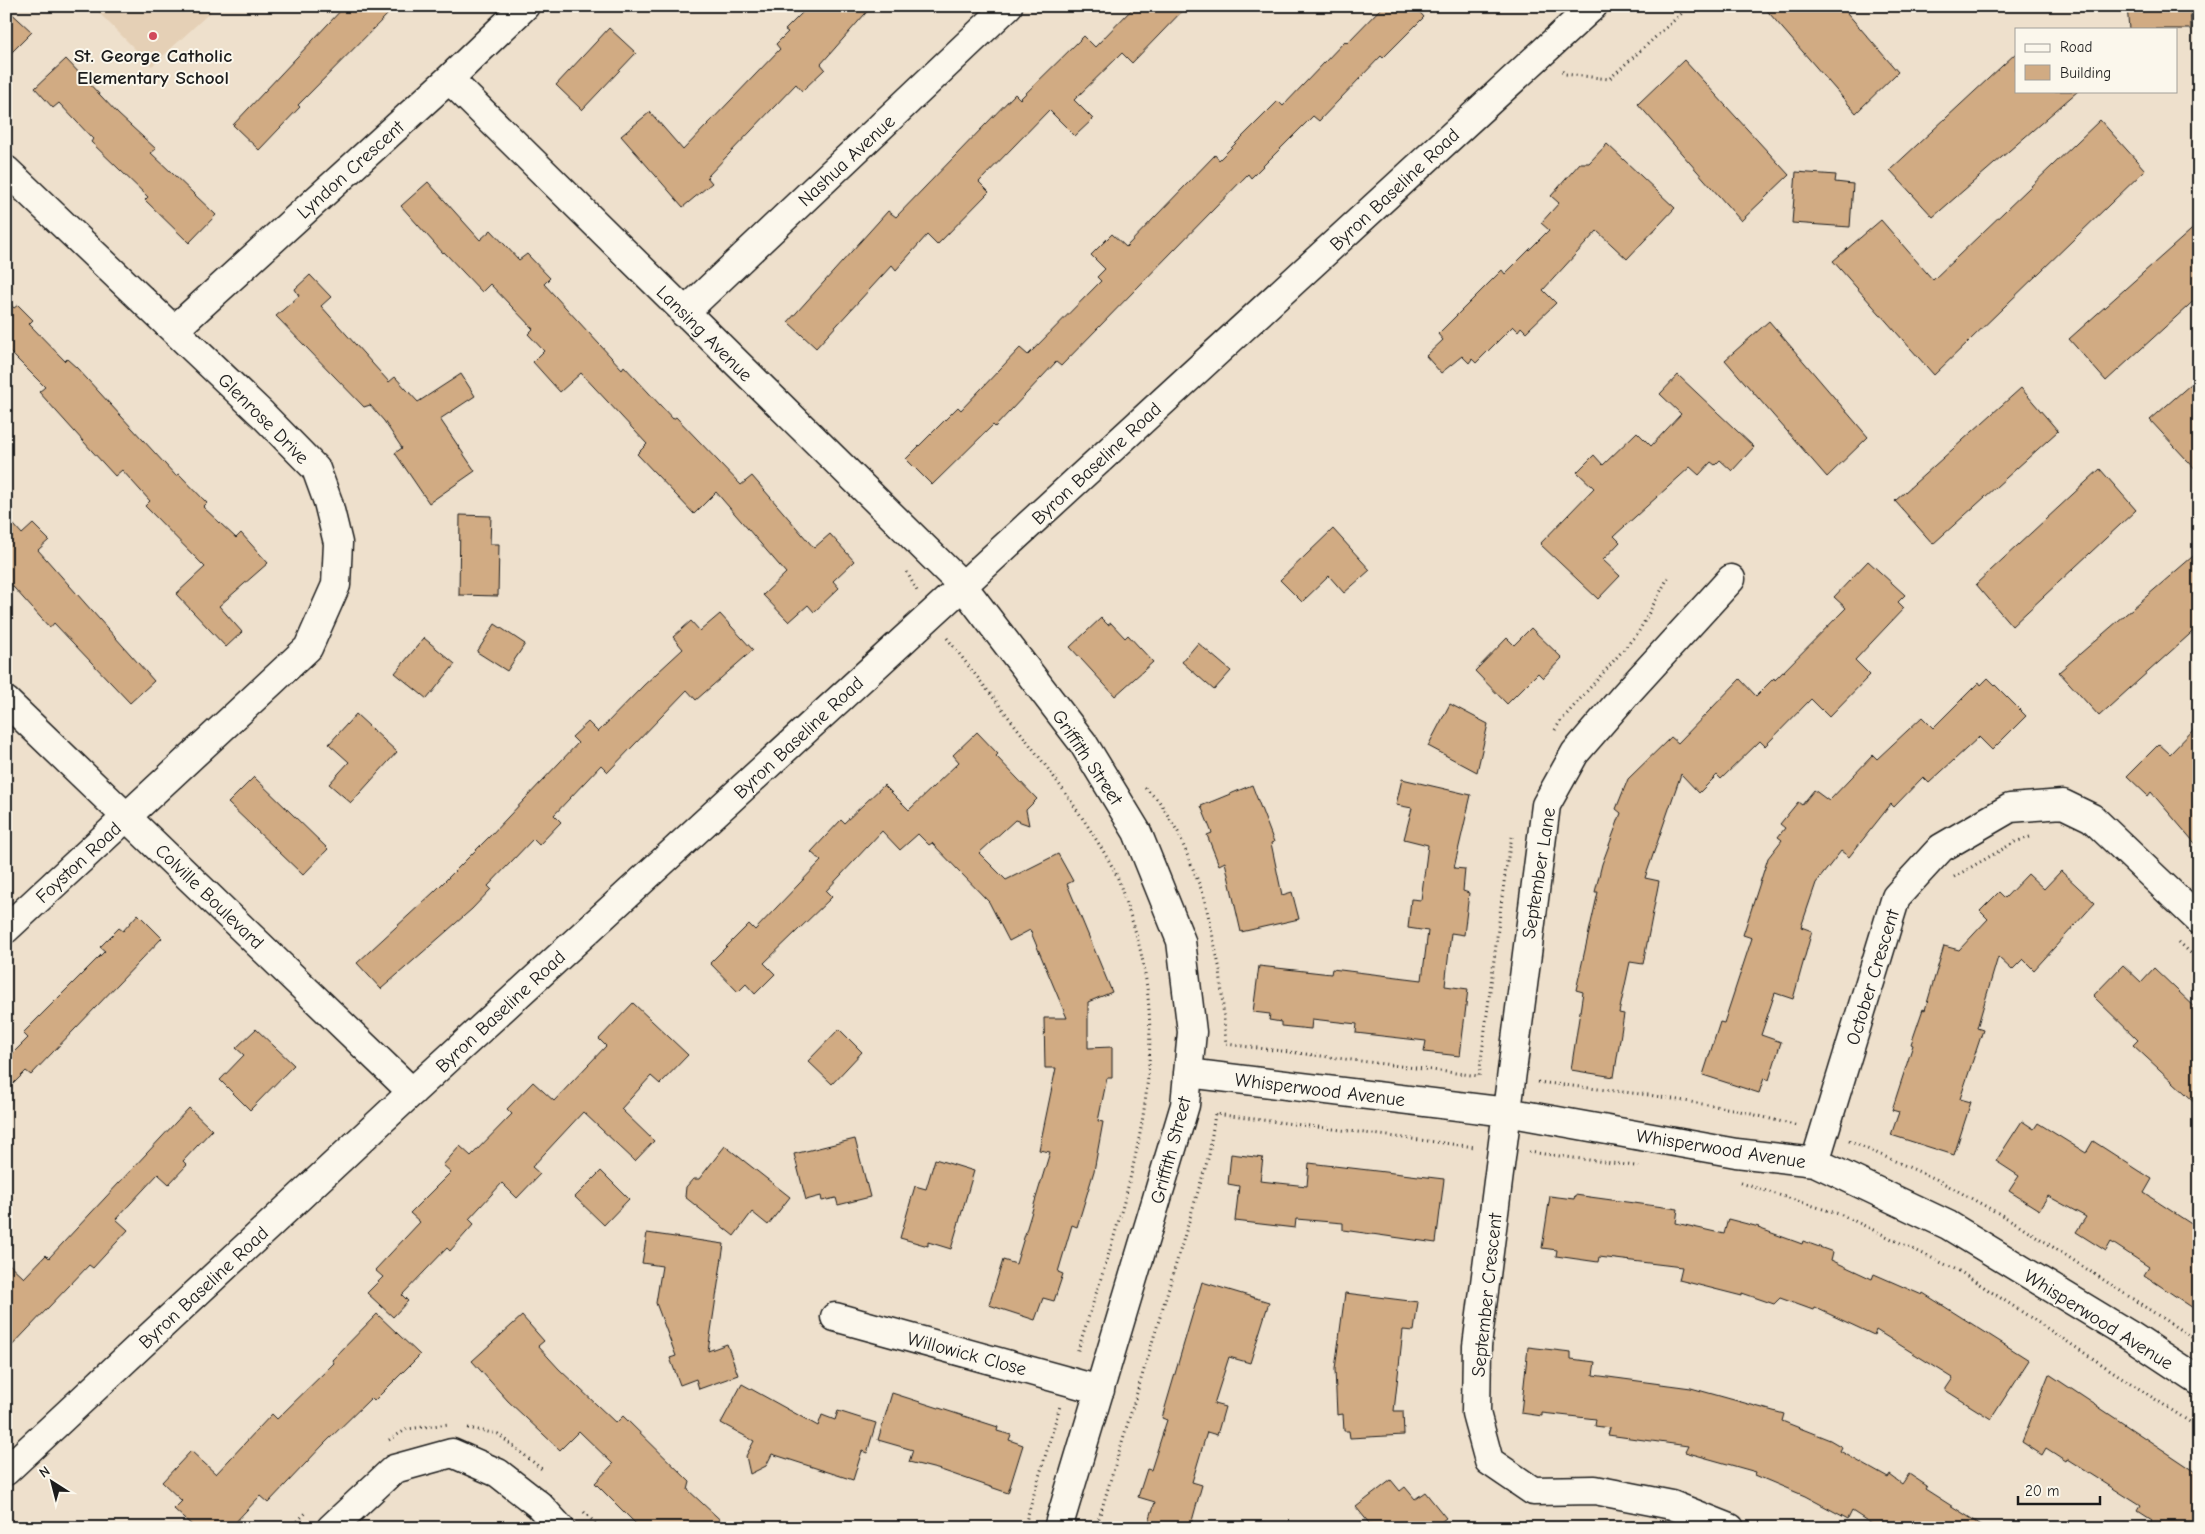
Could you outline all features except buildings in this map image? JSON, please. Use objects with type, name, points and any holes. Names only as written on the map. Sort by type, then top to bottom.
[{"type":"street","name":"Lyndon Crescent","points":[[174,330],[449,79],[525,6]]},
{"type":"street","name":"Nashua Avenue","points":[[684,313],[1008,6]]},
{"type":"street","name":"Byron Baseline Road","points":[[6,1471],[412,1092],[1593,6]]},
{"type":"street","name":"Lansing Avenue","points":[[449,79],[684,313],[962,585]]},
{"type":"street","name":"Glenrose Drive","points":[[6,170],[174,330],[316,470],[328,502],[338,542],[336,585],[308,648],[128,816]]},
{"type":"street","name":"September Lane","points":[[1507,1112],[1546,805],[1575,754],[1626,694],[1731,579]]},
{"type":"street","name":"Griffith Street","points":[[962,585],[1083,743],[1137,832],[1181,940],[1192,1032],[1185,1105],[1058,1528]]},
{"type":"street","name":"Colville Boulevard","points":[[6,701],[128,816],[412,1092]]},
{"type":"street","name":"October Crescent","points":[[1815,1162],[1896,897],[1941,848],[2010,808],[2063,804],[2092,818],[2199,920]]},
{"type":"street","name":"Foyston Road","points":[[6,929],[128,816]]},
{"type":"street","name":"Whisperwood Avenue","points":[[1188,1073],[1507,1112],[1736,1153],[1815,1162],[1948,1225],[2131,1336],[2199,1381]]},
{"type":"street","name":"September Crescent","points":[[1507,1112],[1477,1346],[1476,1413],[1489,1461],[1533,1491],[1595,1490],[1672,1505],[1730,1528]]},
{"type":"street","name":"Willowick Close","points":[[835,1317],[1100,1390]]},
{"type":"street","points":[[331,1528],[394,1469],[452,1453],[498,1473],[539,1505],[560,1528]]},
{"type":"path","points":[[1542,54],[1565,74],[1609,79],[1690,6]]},
{"type":"path","points":[[1550,738],[1560,722],[1638,633],[1670,574]]},
{"type":"path","points":[[930,615],[1070,798],[1114,870],[1139,937],[1150,1007],[1149,1066],[1141,1138],[1116,1230],[1077,1353]]},
{"type":"path","points":[[1138,782],[1159,800],[1178,832],[1204,896],[1220,970],[1226,1044],[1479,1076],[1506,867],[1514,828]]},
{"type":"path","points":[[1951,879],[2015,842],[2037,834]]},
{"type":"path","points":[[2176,939],[2199,961]]},
{"type":"path","points":[[1535,1082],[1649,1095],[1732,1109],[1802,1127]]},
{"type":"path","points":[[1096,1528],[1209,1155],[1215,1114],[1478,1148]]},
{"type":"path","points":[[1852,1132],[1849,1142],[1936,1179],[2016,1223],[2199,1342]]},
{"type":"path","points":[[1522,1152],[1650,1168]]},
{"type":"path","points":[[1736,1182],[1842,1215],[1960,1272],[2199,1428]]},
{"type":"path","points":[[1024,1528],[1062,1400]]},
{"type":"shaded area","name":"St. George Catholic Elementary School","points":[[92,6],[217,6],[152,66]]},
{"type":"place","name":"St. George Catholic Elementary School","points":[[153,36]]}]
